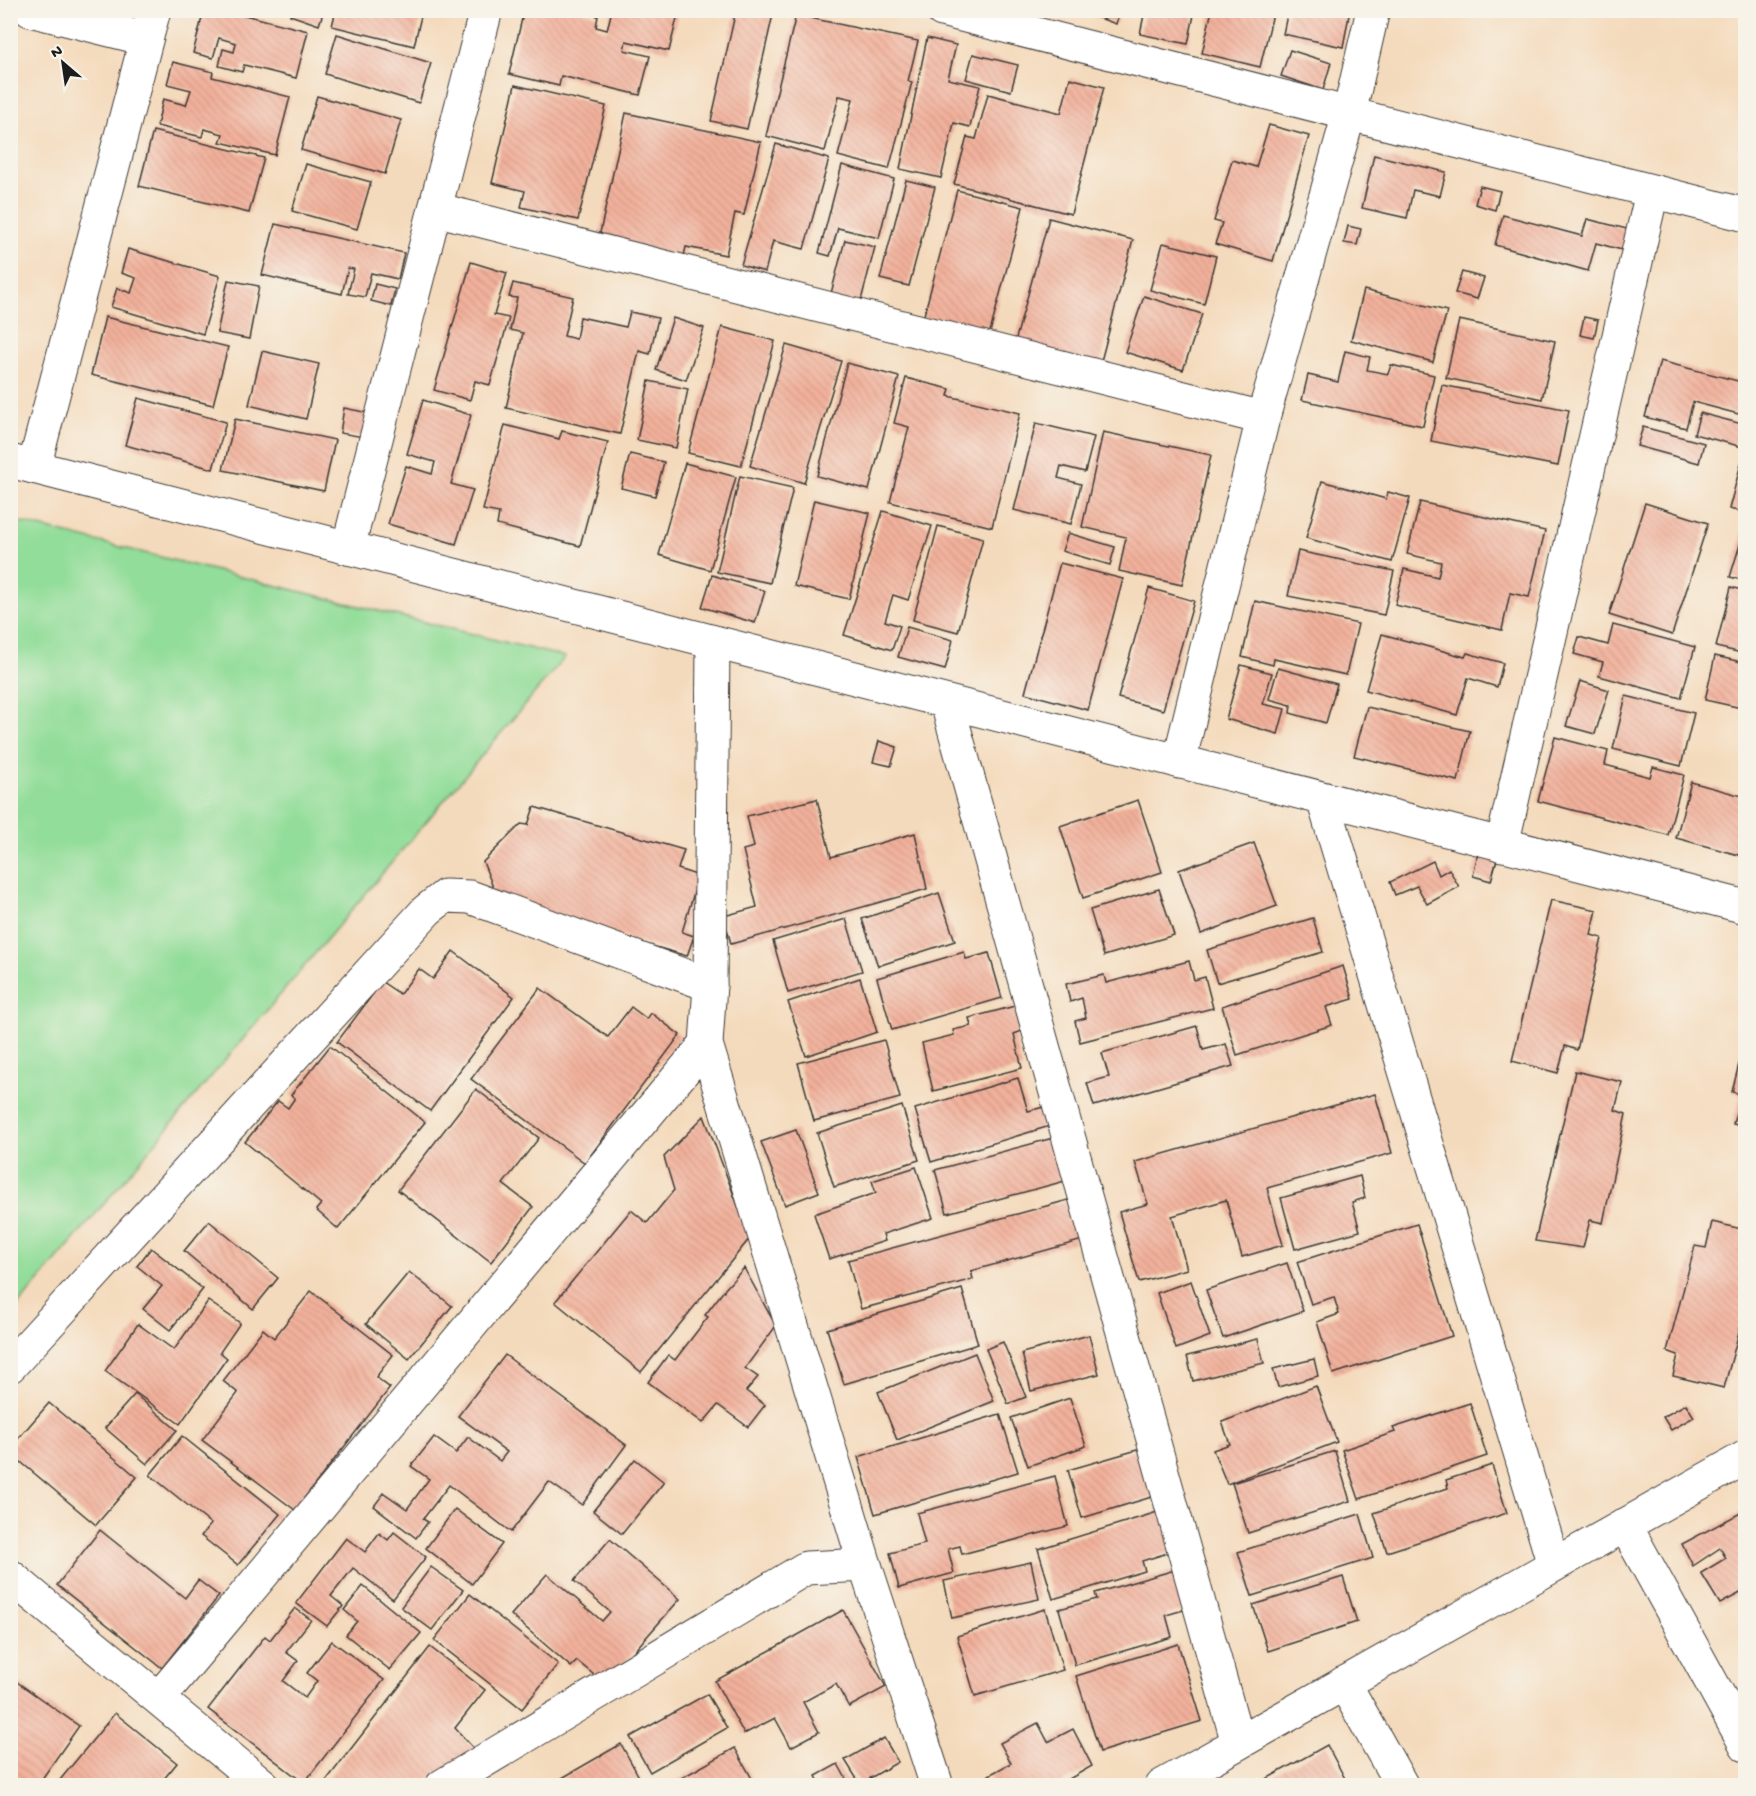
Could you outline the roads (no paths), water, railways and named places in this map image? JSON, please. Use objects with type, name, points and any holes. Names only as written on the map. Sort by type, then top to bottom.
[{"type":"street","points":[[30,10],[150,25],[22,464],[1746,908]]},
{"type":"street","points":[[348,548],[486,10]]},
{"type":"street","points":[[942,10],[1746,215]]},
{"type":"street","points":[[1179,762],[1263,418],[1348,114],[1372,10]]},
{"type":"street","points":[[1502,845],[1652,192]]},
{"type":"street","points":[[435,209],[1263,418]]},
{"type":"street","points":[[713,642],[710,985],[706,1044],[865,1565],[937,1785]]},
{"type":"street","points":[[948,703],[1238,1743]]},
{"type":"street","points":[[1323,799],[1554,1565]]},
{"type":"street","points":[[10,1366],[427,910],[445,896],[470,897],[710,985]]},
{"type":"street","points":[[159,1698],[706,1044]]},
{"type":"street","points":[[1162,1785],[1746,1457]]},
{"type":"street","points":[[1624,1525],[1746,1744]]},
{"type":"street","points":[[442,1785],[806,1568],[865,1565]]},
{"type":"street","points":[[10,1576],[264,1785]]},
{"type":"street","points":[[1344,1683],[1402,1785]]}]
